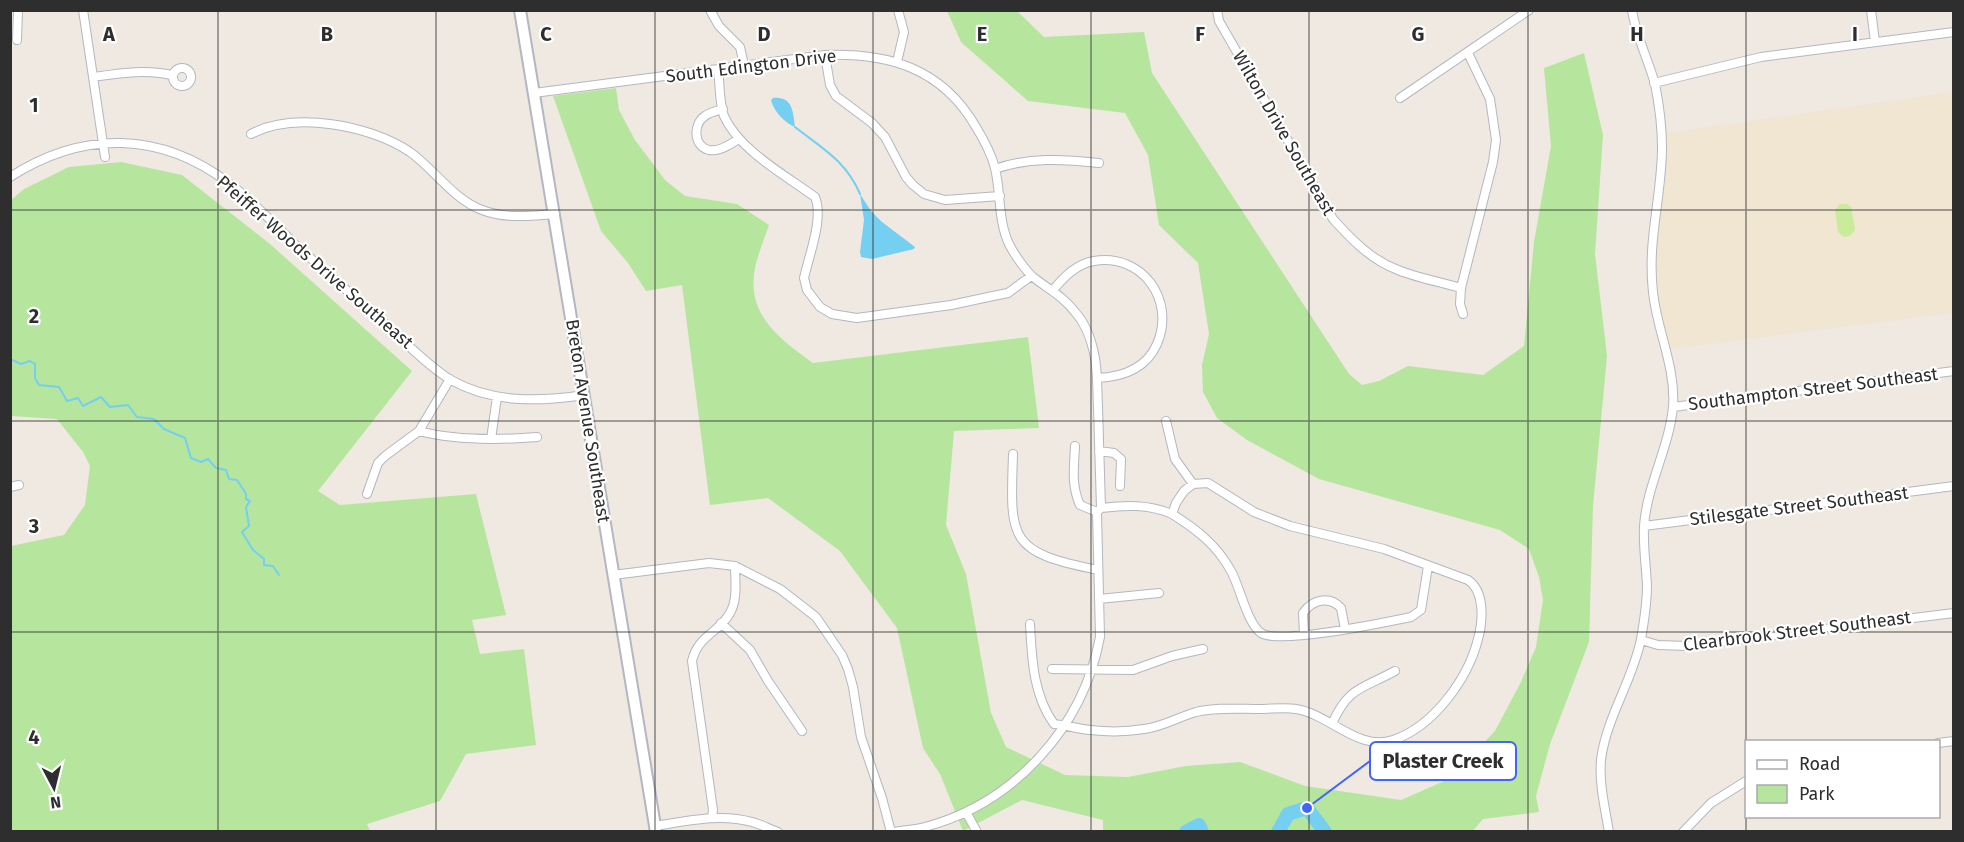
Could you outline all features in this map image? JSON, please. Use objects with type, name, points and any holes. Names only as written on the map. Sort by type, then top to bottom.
[{"type":"main road","name":"Breton Avenue Southeast","points":[[520,10],[655,829]]},
{"type":"street","points":[[17,40],[18,10]]},
{"type":"street","points":[[83,10],[105,157]]},
{"type":"street","points":[[710,10],[719,27],[740,47],[744,65]]},
{"type":"street","points":[[897,62],[904,32],[898,10]]},
{"type":"street","name":"Wilton Drive Southeast","points":[[1217,10],[1219,21],[1333,219],[1354,242],[1380,261],[1398,270],[1461,288]]},
{"type":"street","points":[[1400,98],[1529,10]]},
{"type":"street","points":[[1609,831],[1601,777],[1603,749],[1641,640],[1646,597],[1644,526],[1651,487],[1673,407],[1671,366],[1657,319],[1652,282],[1651,252],[1662,147],[1654,83],[1634,25],[1632,10]]},
{"type":"street","points":[[1871,10],[1875,42]]},
{"type":"street","points":[[1654,83],[1761,57],[1953,32]]},
{"type":"street","points":[[1463,314],[1460,304],[1461,288],[1493,162],[1496,140],[1490,99],[1468,53]]},
{"type":"street","name":"South Edington Drive","points":[[534,93],[825,55],[855,54],[897,62],[924,72],[946,89],[969,115],[987,145],[995,169],[1001,217],[1009,245],[1032,276],[1053,290],[1076,312],[1089,335],[1095,354],[1097,378],[1100,637],[1091,669],[1075,710],[1047,750],[1021,776],[966,812],[922,828],[892,831]]},
{"type":"street","points":[[825,55],[830,85],[836,96],[872,123],[885,137],[906,177],[924,194],[945,200],[1000,196]]},
{"type":"street","points":[[718,69],[723,114],[740,139],[754,153],[814,197],[818,204],[819,218],[804,285],[820,307],[832,314],[857,318],[951,305],[1008,293],[1032,276]]},
{"type":"street","points":[[93,77],[128,71],[148,71],[172,75]]},
{"type":"street","points":[[723,109],[704,116],[700,121],[696,138],[699,145],[708,150],[720,149],[740,139]]},
{"type":"street","points":[[251,134],[264,127],[291,123],[339,125],[365,132],[409,152],[460,197],[479,209],[498,215],[525,217],[555,214]]},
{"type":"street","name":"Pfeiffer Woods Drive Southeast","points":[[10,177],[42,158],[73,148],[104,142],[133,144],[162,150],[194,161],[222,179],[450,379],[497,397],[533,400],[584,395]]},
{"type":"street","points":[[995,169],[1016,162],[1039,160],[1099,164]]},
{"type":"street","points":[[1053,290],[1065,276],[1093,261],[1116,261],[1139,270],[1154,287],[1162,305],[1163,330],[1154,350],[1145,362],[1126,374],[1097,378]]},
{"type":"street","name":"Southampton Street Southeast","points":[[1673,407],[1953,371]]},
{"type":"street","points":[[367,494],[378,463],[419,431],[450,379]]},
{"type":"street","points":[[491,439],[497,397]]},
{"type":"street","points":[[1167,421],[1175,459],[1193,484]]},
{"type":"street","points":[[419,431],[491,439],[537,437]]},
{"type":"street","points":[[1075,446],[1072,483],[1080,505],[1099,510],[1132,505],[1160,509],[1172,514],[1204,535],[1234,577],[1252,622],[1262,634],[1270,636],[1304,635],[1384,623],[1418,614],[1421,610],[1428,566]]},
{"type":"street","points":[[1099,451],[1114,453],[1121,459],[1120,486]]},
{"type":"street","points":[[1013,454],[1011,504],[1014,524],[1019,536],[1039,554],[1068,564],[1098,570]]},
{"type":"street","points":[[1030,624],[1036,684],[1041,703],[1054,724],[1099,731],[1160,726],[1198,712],[1296,709],[1379,744],[1394,740],[1414,730],[1437,712],[1470,662],[1481,622],[1477,587],[1468,580],[1384,549],[1290,526],[1254,512],[1208,483],[1193,484],[1184,491],[1172,514]]},
{"type":"street","points":[[10,487],[19,484]]},
{"type":"street","name":"Stilesgate Street Southeast","points":[[1644,526],[1953,486]]},
{"type":"street","points":[[613,575],[709,563],[735,566],[780,589],[816,617],[842,656],[853,687],[861,737],[892,831]]},
{"type":"street","points":[[712,817],[713,810],[692,661],[694,651],[699,644],[729,615],[735,595],[735,566]]},
{"type":"street","points":[[1099,599],[1159,593]]},
{"type":"street","points":[[1304,635],[1304,614],[1312,603],[1322,601],[1331,600],[1341,608],[1346,629]]},
{"type":"street","name":"Clearbrook Street Southeast","points":[[1641,640],[1658,645],[1688,646],[1953,613]]},
{"type":"street","points":[[721,623],[750,650],[802,731]]},
{"type":"street","points":[[1052,669],[1133,670],[1203,648]]},
{"type":"street","points":[[1332,724],[1340,706],[1348,696],[1395,671]]},
{"type":"street","points":[[1683,831],[1711,803],[1745,782]]},
{"type":"street","points":[[966,812],[977,831]]},
{"type":"street","points":[[655,829],[712,817],[735,818],[778,831]]},
{"type":"shaded area","points":[[1953,92],[1953,313],[1670,349],[1659,304],[1655,246],[1667,133]]},
{"type":"green space","points":[[947,11],[1017,11],[1044,37],[1144,32],[1152,73],[1349,374],[1362,385],[1379,381],[1408,366],[1483,375],[1524,346],[1534,242],[1551,146],[1544,68],[1584,53],[1603,135],[1595,254],[1607,356],[1593,506],[1589,642],[1550,744],[1536,796],[1539,812],[1483,819],[1472,832],[1103,832],[1103,820],[1022,800],[963,831],[940,774],[923,748],[897,628],[840,551],[768,498],[710,505],[682,285],[646,291],[628,263],[601,231],[553,96],[616,88],[619,110],[635,140],[665,180],[685,196],[737,204],[769,225],[754,274],[757,303],[762,315],[779,336],[813,363],[1028,337],[1039,428],[954,431],[946,525],[966,574],[991,713],[1006,747],[1065,775],[1128,777],[1186,766],[1240,762],[1305,786],[1401,800],[1449,779],[1495,731],[1521,682],[1536,647],[1543,600],[1539,577],[1529,549],[1500,530],[1319,479],[1247,440],[1217,418],[1203,392],[1202,365],[1209,334],[1198,263],[1159,225],[1148,155],[1125,113],[1028,101],[961,42]]},
{"type":"green space","points":[[121,162],[182,175],[270,244],[412,371],[318,491],[340,505],[476,494],[506,615],[472,620],[480,654],[524,649],[536,745],[466,754],[440,801],[367,824],[370,831],[11,831],[11,546],[64,535],[85,505],[90,466],[83,452],[57,419],[11,416],[10,201],[24,189],[69,167]]},
{"type":"green space","points":[[1840,204],[1847,204],[1851,207],[1855,230],[1850,236],[1844,237],[1838,232],[1835,210]]},
{"type":"water","points":[[773,98],[780,98],[788,102],[791,106],[795,127],[777,113],[772,104]]},
{"type":"water","points":[[860,194],[871,211],[915,247],[914,249],[872,259],[861,257],[864,220]]},
{"type":"waterway","points":[[795,127],[841,164],[860,194]]},
{"type":"waterway","points":[[10,359],[21,364],[30,361],[35,364],[35,378],[39,385],[59,387],[67,401],[78,398],[83,406],[101,397],[110,407],[128,405],[137,417],[154,419],[164,429],[185,438],[191,458],[201,462],[208,459],[216,468],[226,470],[229,479],[237,480],[246,494],[246,499],[250,501],[246,507],[249,526],[242,532],[253,550],[264,559],[264,565],[273,566],[279,575]]},
{"type":"waterway","points":[[1278,832],[1288,814],[1307,808],[1325,832]]},
{"type":"waterway","points":[[1186,832],[1199,825],[1202,832]]},
{"type":"place","name":"Plaster Creek","points":[[1307,808]]}]
